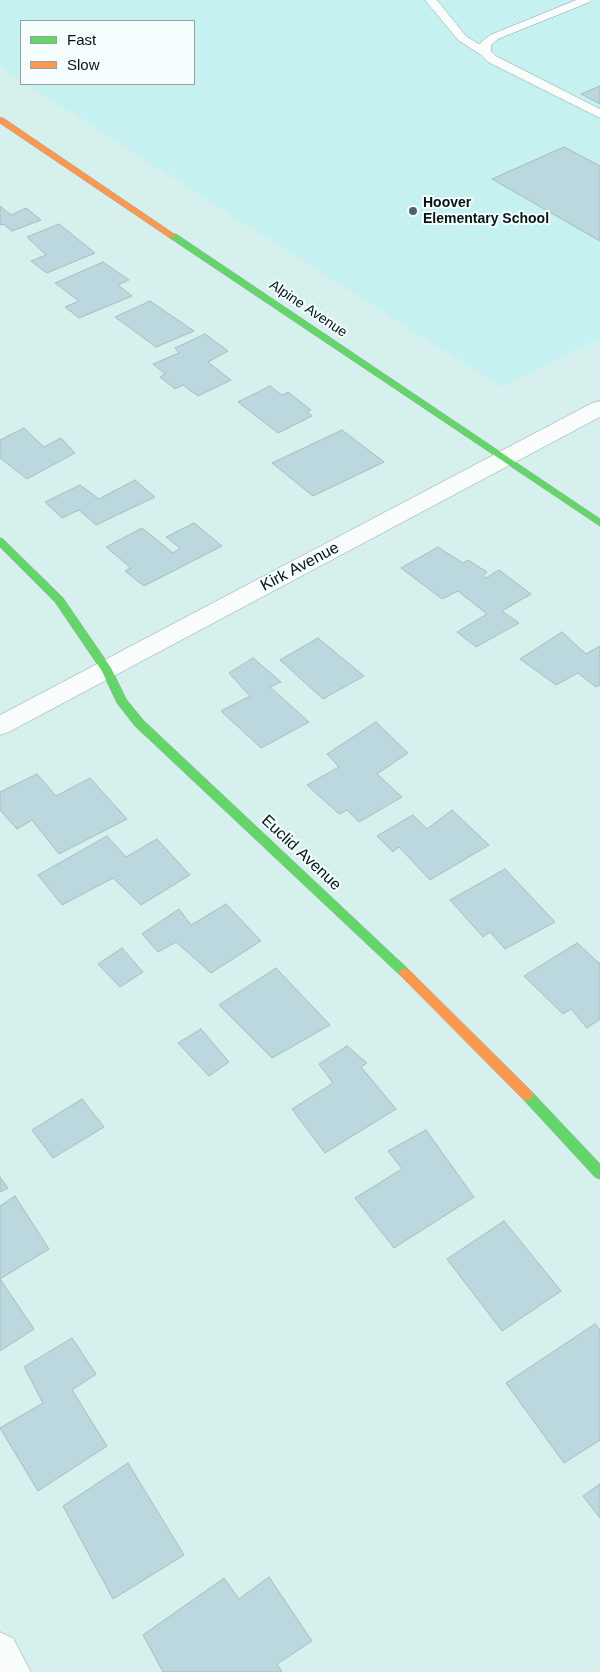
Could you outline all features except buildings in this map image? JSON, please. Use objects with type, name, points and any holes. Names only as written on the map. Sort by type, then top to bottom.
[{"type":"street","name":"Alpine Avenue","points":[[0,120],[600,524]]},
{"type":"street","name":"Kirk Avenue","points":[[0,726],[600,408]]},
{"type":"street","name":"Euclid Avenue","points":[[0,541],[59,600],[107,670],[121,700],[139,723],[414,981],[540,1108],[600,1173]]},
{"type":"street","points":[[0,1651],[12,1672]]},
{"type":"lane","points":[[431,0],[462,38],[485,52],[492,59],[600,114]]},
{"type":"lane","points":[[485,52],[485,44],[494,37],[586,0]]},
{"type":"shaded area","name":"Hoover Elementary School","points":[[0,0],[600,0],[600,339],[501,387],[28,85],[195,85],[195,20],[20,20],[20,79],[0,67]]},
{"type":"traffic: fast","points":[[173,236],[600,523]]},
{"type":"traffic: fast","points":[[0,541],[59,600],[107,670],[121,700],[139,723],[405,973]]},
{"type":"traffic: fast","points":[[527,1095],[600,1173]]},
{"type":"traffic: slow","points":[[0,120],[173,236]]},
{"type":"traffic: slow","points":[[405,973],[527,1095]]},
{"type":"place","name":"Hoover Elementary School","points":[[413,211]]}]
